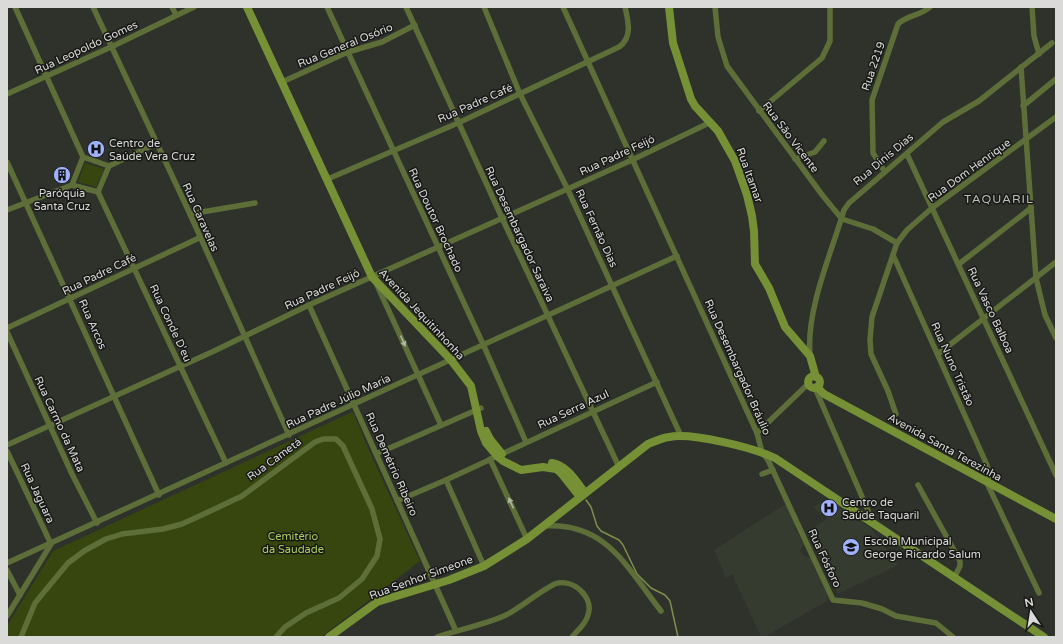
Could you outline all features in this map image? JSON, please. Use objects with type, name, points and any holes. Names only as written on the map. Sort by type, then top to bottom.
[{"type":"street","points":[[15,7],[83,157],[72,185]]},
{"type":"street","name":"Rua Caravelas","points":[[93,7],[190,214],[199,238],[289,435]]},
{"type":"street","points":[[172,7],[176,15]]},
{"type":"street","name":"Rua Leopoldo Gomes","points":[[7,94],[111,47],[194,7]]},
{"type":"street","name":"Avenida Jequitinhonha","points":[[247,7],[330,178],[374,278]]},
{"type":"street","name":"Avenida Jequitinhonha","points":[[253,7],[284,81]]},
{"type":"street","name":"Rua Doutor Brochado","points":[[327,7],[437,248],[483,344],[526,442]]},
{"type":"street","name":"Rua Desembargador Saraiva","points":[[406,7],[458,123],[619,467]]},
{"type":"street","name":"Rua Fernão Dias","points":[[484,7],[520,94],[613,284],[681,436]]},
{"type":"street","name":"Rua Desembargador Bráulio","points":[[563,7],[757,433],[762,452],[780,461],[873,524],[955,576],[1044,637]]},
{"type":"street","name":"Rua Padre Café","points":[[330,178],[392,150],[458,123],[619,47],[625,41],[629,33],[625,7]]},
{"type":"street","name":"Rua Itamar","points":[[669,7],[673,43],[691,99],[695,106],[711,122],[726,142],[748,195],[754,231],[755,264],[769,288],[786,328],[808,351]]},
{"type":"street","name":"Rua São Vicente","points":[[715,7],[718,37],[727,66],[795,159],[842,219]]},
{"type":"street","points":[[759,111],[822,58],[830,41],[830,7]]},
{"type":"street","name":"Rua 2219","points":[[885,172],[873,153],[871,108],[873,92],[898,24],[903,19],[921,14],[930,7]]},
{"type":"street","points":[[1032,7],[1034,36],[1039,54]]},
{"type":"street","name":"Rua General Osório","points":[[284,81],[348,52],[382,42],[415,26]]},
{"type":"street","name":"Rua Dinis Dias","points":[[814,383],[808,351],[812,313],[842,219],[849,203],[943,122],[979,100],[1052,43]]},
{"type":"street","points":[[1022,67],[1023,106],[1036,278],[1046,315],[1056,338]]},
{"type":"street","points":[[1023,106],[1056,79]]},
{"type":"street","name":"Avenida Jequitinhonha","points":[[299,113],[374,278],[392,301],[453,359],[471,386],[479,409],[486,443],[496,456],[521,470],[547,467],[556,469],[582,495]]},
{"type":"street","name":"Rua Dom Henrique","points":[[897,243],[907,230],[932,208],[1026,141],[1056,117]]},
{"type":"street","name":"Rua Padre Feijó","points":[[7,445],[245,336],[309,305],[374,278],[567,188],[632,160],[711,122]]},
{"type":"street","points":[[795,159],[815,152],[824,141]]},
{"type":"street","points":[[7,210],[72,185],[98,192],[109,166],[157,143]]},
{"type":"street","name":"Rua Vasco Balboa","points":[[907,154],[985,319],[1056,475]]},
{"type":"street","points":[[83,157],[109,166]]},
{"type":"street","name":"Rua Arcos","points":[[7,162],[71,299],[159,495]]},
{"type":"street","name":"Rua Conde D'eu","points":[[98,192],[226,463]]},
{"type":"street","points":[[190,214],[255,203]]},
{"type":"street","points":[[959,264],[1031,208]]},
{"type":"street","points":[[842,219],[873,229],[897,243],[872,317],[870,347],[896,414]]},
{"type":"street","name":"Rua Padre Café","points":[[7,328],[199,238]]},
{"type":"street","name":"Rua Nuno Tristão","points":[[893,255],[987,465],[989,474],[987,483]]},
{"type":"street","name":"Rua Padre Júlio Maria","points":[[7,564],[676,256]]},
{"type":"street","points":[[938,354],[985,319],[1056,262]]},
{"type":"street","points":[[392,301],[418,375],[441,425]]},
{"type":"street","name":"Rua Demétrio Ribeiro","points":[[309,305],[456,631]]},
{"type":"street","name":"Rua Carmo da Mata","points":[[7,332],[97,523]]},
{"type":"street","name":"Rua Serra Azul","points":[[397,500],[446,480],[593,410],[657,382]]},
{"type":"street","points":[[757,433],[814,383],[873,524]]},
{"type":"street","name":"Avenida Santa Terezinha","points":[[814,383],[824,394],[1056,519]]},
{"type":"street","points":[[376,454],[479,409]]},
{"type":"street","name":"Rua Senhor Simeone","points":[[329,637],[371,605],[436,585],[484,566],[527,539],[648,444],[670,436],[681,436],[721,442],[762,452]]},
{"type":"street","name":"Rua Cametá","points":[[21,637],[35,603],[68,563],[84,551],[106,539],[122,534],[163,529],[182,524],[242,496],[315,442],[323,439],[336,439],[343,446],[372,509],[380,539],[377,556],[362,579],[339,598],[306,613],[285,627],[276,637]]},
{"type":"street","name":"Rua Jaguara","points":[[7,451],[51,544]]},
{"type":"street","name":"Rua Fósforo","points":[[762,452],[773,470],[833,600],[862,603],[874,606],[896,616],[936,623],[953,637]]},
{"type":"street","points":[[496,456],[527,539]]},
{"type":"street","points":[[762,474],[773,470]]},
{"type":"street","points":[[446,480],[484,566]]},
{"type":"street","points":[[987,483],[1039,593]]},
{"type":"street","points":[[918,485],[960,561],[960,566],[955,576]]},
{"type":"street","points":[[543,526],[573,528],[600,538],[614,552],[661,611]]},
{"type":"street","points":[[7,616],[51,544]]},
{"type":"street","points":[[7,570],[20,595]]},
{"type":"street","points":[[436,637],[505,616],[538,596],[552,585],[565,583],[580,591],[589,604],[588,617],[572,637]]},
{"type":"shaded area","name":"Escola Municipal George Ricardo Salum","points":[[831,497],[871,528],[898,565],[838,594],[810,529],[828,519],[813,507]]},
{"type":"shaded area","points":[[787,503],[796,524],[795,529],[804,544],[800,550],[804,556],[811,558],[829,600],[764,637],[761,637],[732,574],[726,578],[714,550]]},
{"type":"green space","points":[[85,163],[104,169],[96,187],[78,182]]},
{"type":"green space","name":"Cemitério da Saudade","points":[[352,412],[420,561],[321,637],[7,637],[7,626],[53,551]]},
{"type":"waterway","points":[[586,500],[591,507],[597,526],[601,531],[619,540],[637,574],[651,588],[665,595],[670,601],[678,637]]},
{"type":"place","name":"Centro de Saúde Vera Cruz","points":[[96,149]]},
{"type":"place","name":"Paróquia Santa Cruz","points":[[62,175]]},
{"type":"place","name":"Centro de Saúde Taquaril","points":[[829,508]]},
{"type":"place","name":"Escola Municipal George Ricardo Salum","points":[[851,547]]},
{"type":"district","name":"TAQUARIL","points":[[999,199]]}]
